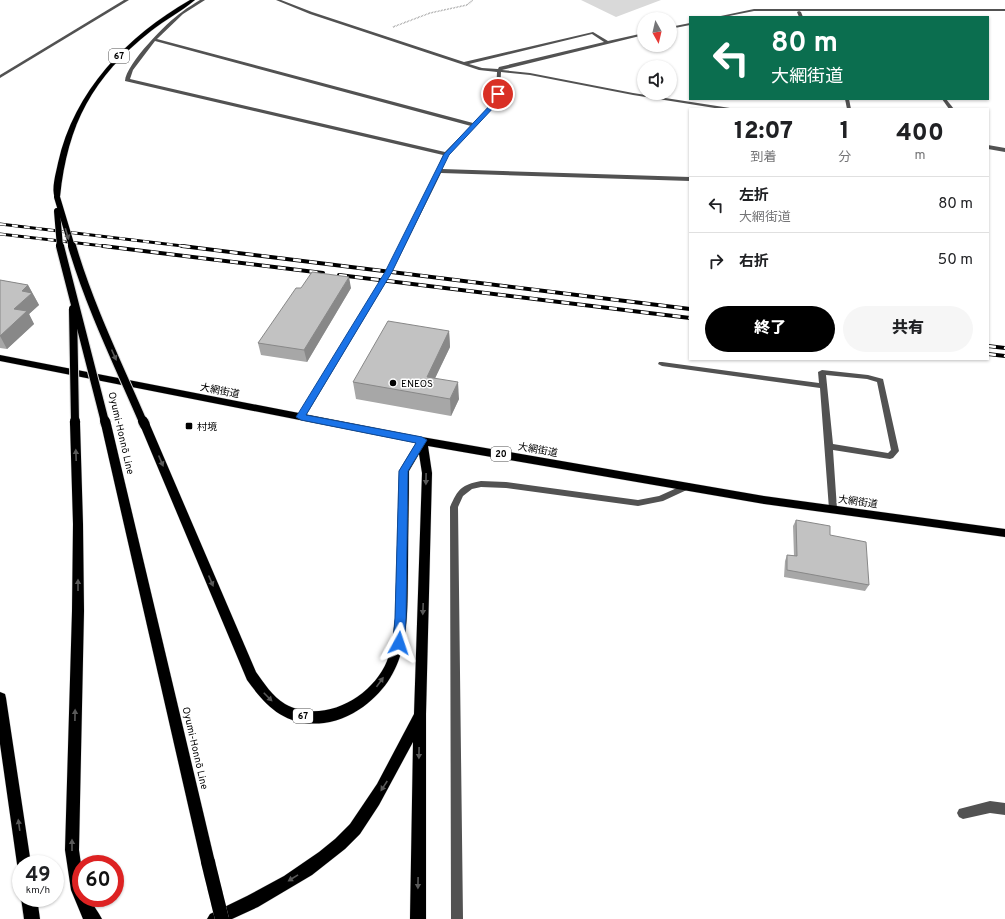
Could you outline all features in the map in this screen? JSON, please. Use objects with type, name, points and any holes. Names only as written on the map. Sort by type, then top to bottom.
[{"type":"main road","name":"Oyumi-Honnō Line","points":[[193,0],[155,25],[128,47],[91,89],[79,110],[69,133],[58,175],[57,222],[60,247],[106,424],[222,919]]},
{"type":"main road","name":"67","points":[[57,196],[77,264],[111,350],[145,425],[251,676],[266,696],[282,709],[298,716],[321,718],[341,712],[360,703],[377,687],[391,667],[399,643],[401,618],[404,471],[422,440]]},
{"type":"main road","points":[[73,298],[72,333],[78,524],[78,595],[73,855]]},
{"type":"main road","name":"大網街道","points":[[0,358],[422,440],[764,500],[1005,533]]},
{"type":"main road","points":[[418,919],[420,714],[427,473],[422,440]]},
{"type":"main road","points":[[0,698],[23,855]]},
{"type":"main road","points":[[215,919],[255,902],[299,874],[325,856],[355,828],[389,777],[420,714]]},
{"type":"main road","points":[[30,907],[32,919]]},
{"type":"main road","points":[[85,907],[89,915],[94,919]]},
{"type":"street","points":[[0,77],[128,0]]},
{"type":"street","points":[[204,0],[182,14],[154,39],[131,70],[127,80],[446,154]]},
{"type":"street","points":[[278,0],[465,64],[499,72],[530,74],[633,94],[724,108]]},
{"type":"street","points":[[723,16],[754,10],[799,12],[1005,10]]},
{"type":"street","points":[[799,12],[801,16]]},
{"type":"street","points":[[677,27],[689,24]]},
{"type":"street","points":[[465,64],[593,33],[608,43]]},
{"type":"street","points":[[301,417],[389,272],[446,154],[494,104],[498,94],[497,86],[501,68],[637,36]]},
{"type":"street","points":[[154,39],[474,124]]},
{"type":"street","points":[[945,100],[951,108]]},
{"type":"street","points":[[989,147],[1005,150]]},
{"type":"street","points":[[439,171],[689,179]]},
{"type":"street","points":[[662,364],[823,386]]},
{"type":"street","points":[[829,446],[890,456],[895,451],[880,381],[868,377],[822,372],[833,509]]},
{"type":"street","points":[[457,919],[454,507],[460,494],[470,486],[494,484],[638,503],[660,499],[688,486]]},
{"type":"street","points":[[963,813],[990,807],[1005,809]]},
{"type":"path","points":[[376,34],[430,13],[467,5],[473,0]]},
{"type":"shaded area","points":[[581,0],[661,0],[616,17]]},
{"type":"building","points":[[312,272],[349,277],[304,350],[258,343],[296,288],[301,288]]},
{"type":"building","points":[[0,280],[28,285],[22,291],[32,293],[14,309],[27,311],[0,336]]},
{"type":"building","points":[[388,321],[449,331],[427,377],[458,382],[450,399],[353,382]]},
{"type":"building","points":[[796,520],[830,526],[830,535],[866,542],[869,585],[787,570],[787,555],[797,556]]},
{"type":"railway","points":[[0,224],[191,247]]},
{"type":"railway","points":[[0,234],[112,247]]},
{"type":"railway","points":[[103,246],[323,273]]},
{"type":"railway","points":[[182,246],[689,309]]},
{"type":"railway","points":[[339,275],[689,318]]},
{"type":"railway","points":[[989,346],[1005,348]]},
{"type":"railway","points":[[989,354],[1005,356]]},
{"type":"place","name":"ENEOS","points":[[393,383]]},
{"type":"place","name":"村境","points":[[189,426]]},
{"type":"route","points":[[399,643],[401,618],[404,471],[422,440],[301,417],[389,272],[446,154],[494,104],[498,94]]}]
